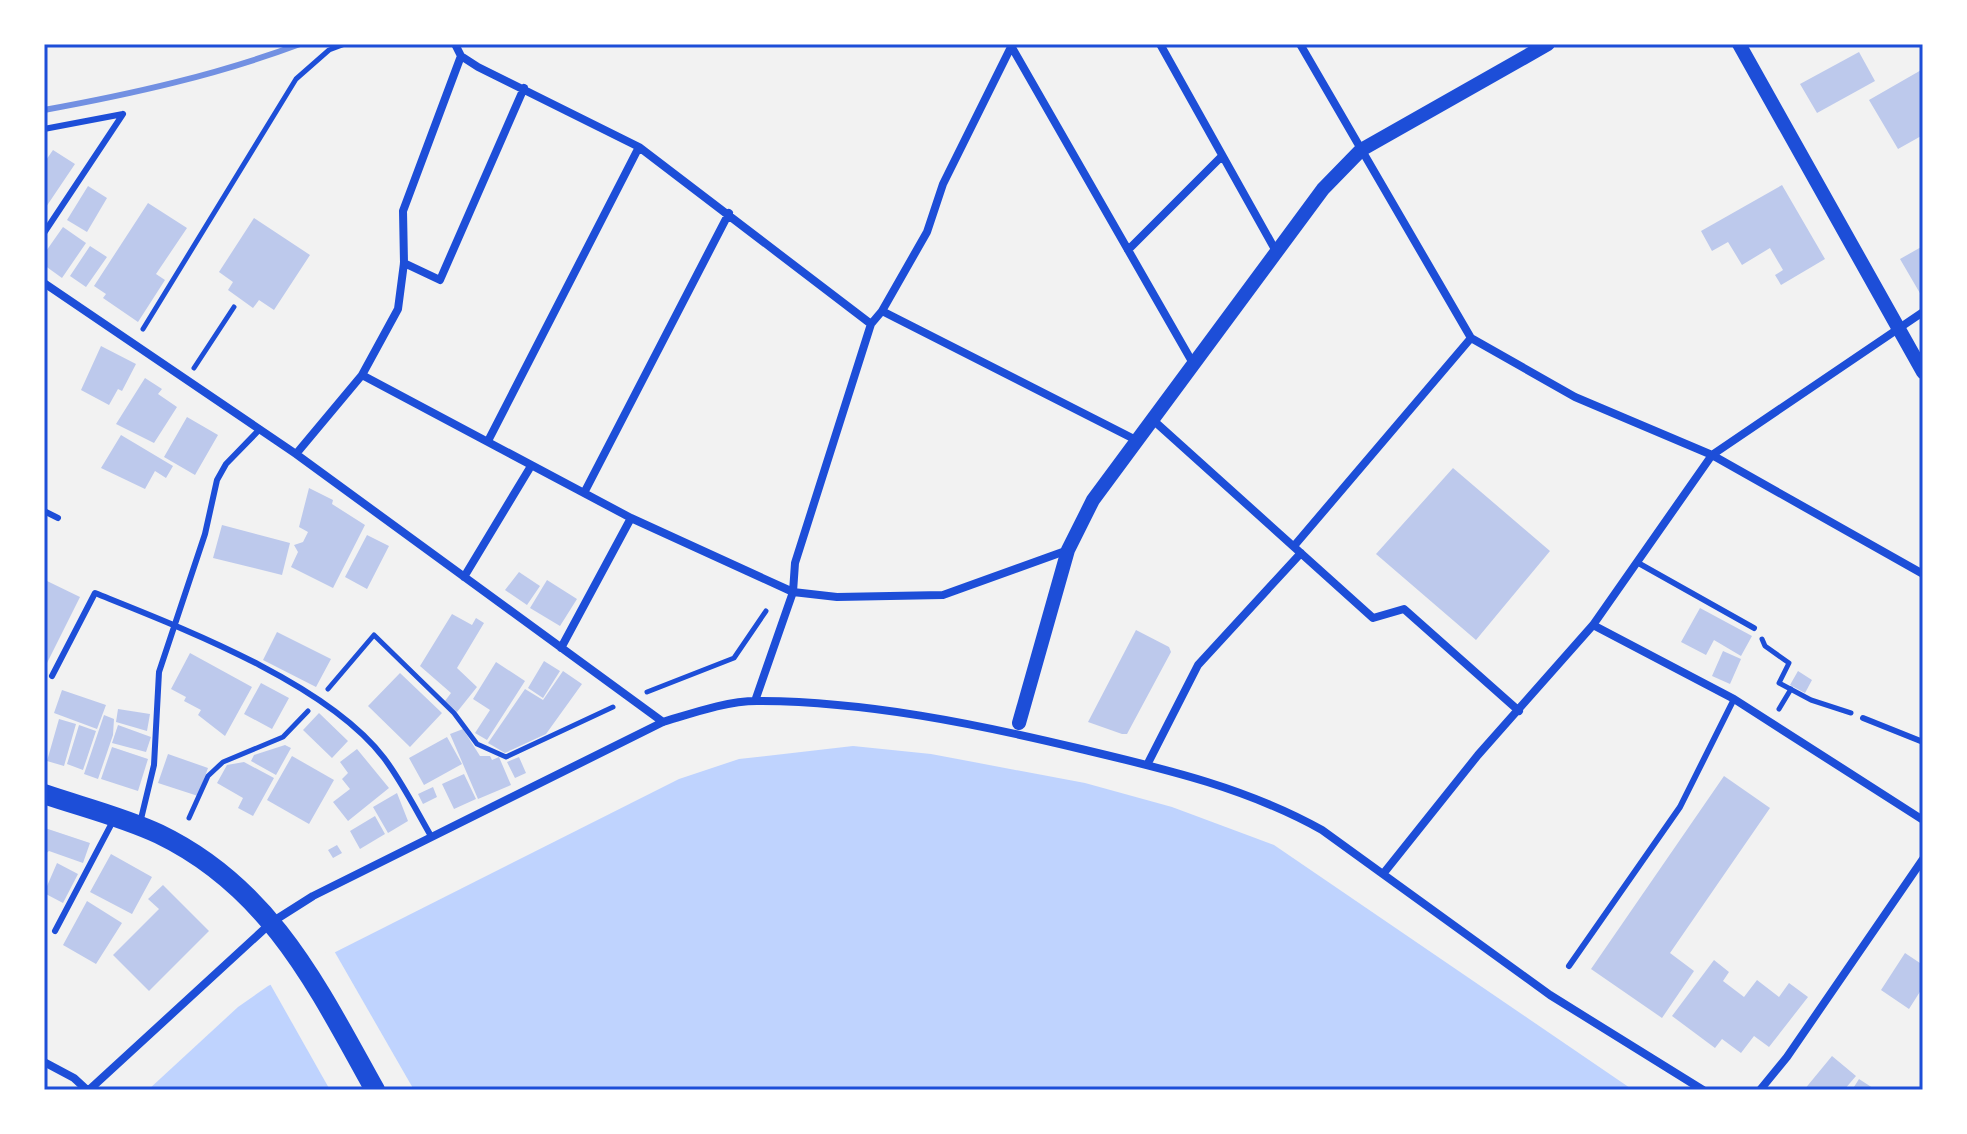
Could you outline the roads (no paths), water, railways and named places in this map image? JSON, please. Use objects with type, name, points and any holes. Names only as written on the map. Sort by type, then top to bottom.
[{"type":"main road","points":[[44,794],[139,826],[207,863],[248,896],[300,957],[375,1090]]},
{"type":"street","points":[[455,44],[461,56],[639,147],[871,324]]},
{"type":"street","points":[[1160,44],[1278,254]]},
{"type":"street","points":[[1300,44],[1471,338],[1575,397],[1712,455],[1923,574]]},
{"type":"street","points":[[1018,728],[1068,550],[1093,500],[1331,179],[1361,150],[1548,44]]},
{"type":"street","points":[[1739,44],[1923,372]]},
{"type":"street","points":[[1010,46],[1194,366]]},
{"type":"street","points":[[755,701],[793,592],[795,563],[871,324],[882,311],[927,232],[943,184],[1010,46]]},
{"type":"street","points":[[296,454],[362,375],[398,309],[404,263],[403,211],[461,56]]},
{"type":"street","points":[[404,263],[440,280],[524,88]]},
{"type":"street","points":[[488,441],[639,147]]},
{"type":"street","points":[[1128,250],[1222,156]]},
{"type":"street","points":[[584,493],[729,213]]},
{"type":"street","points":[[44,283],[296,454],[663,722]]},
{"type":"street","points":[[882,311],[1138,441]]},
{"type":"street","points":[[1383,874],[1478,755],[1593,625],[1640,564],[1712,455],[1897,326],[1923,312]]},
{"type":"street","points":[[1147,765],[1198,665],[1298,550],[1471,338]]},
{"type":"street","points":[[362,375],[631,518],[793,592],[837,597],[943,595],[1068,550]]},
{"type":"street","points":[[1153,420],[1373,618],[1404,609],[1519,711]]},
{"type":"street","points":[[464,577],[531,466]]},
{"type":"street","points":[[561,648],[631,518]]},
{"type":"street","points":[[1593,625],[1734,699],[1923,820]]},
{"type":"street","points":[[44,1062],[74,1078],[88,1090],[272,922],[313,896],[663,722],[707,709],[755,701],[1018,728],[1221,785],[1281,807],[1322,830],[1550,995],[1703,1090]]},
{"type":"street","points":[[1760,1090],[1787,1057],[1923,859]]},
{"type":"lane","points":[[44,129],[123,114],[44,233]]},
{"type":"lane","points":[[139,826],[154,765],[159,672],[205,534],[217,480],[226,464],[260,429]]},
{"type":"lane","points":[[44,511],[58,518]]},
{"type":"lane","points":[[1640,564],[1754,628]]},
{"type":"lane","points":[[52,676],[95,593],[176,626],[321,698],[383,755],[431,836]]},
{"type":"lane","points":[[1569,966],[1680,807],[1734,699]]},
{"type":"lane","points":[[1863,718],[1923,742]]},
{"type":"lane","points":[[55,931],[115,818]]},
{"type":"water","points":[[853,746],[931,754],[1085,783],[1172,807],[1274,845],[1633,1090],[148,1090],[238,1007],[268,986],[679,779],[739,759]]},
{"type":"railway","points":[[44,110],[174,83],[300,44]]}]
